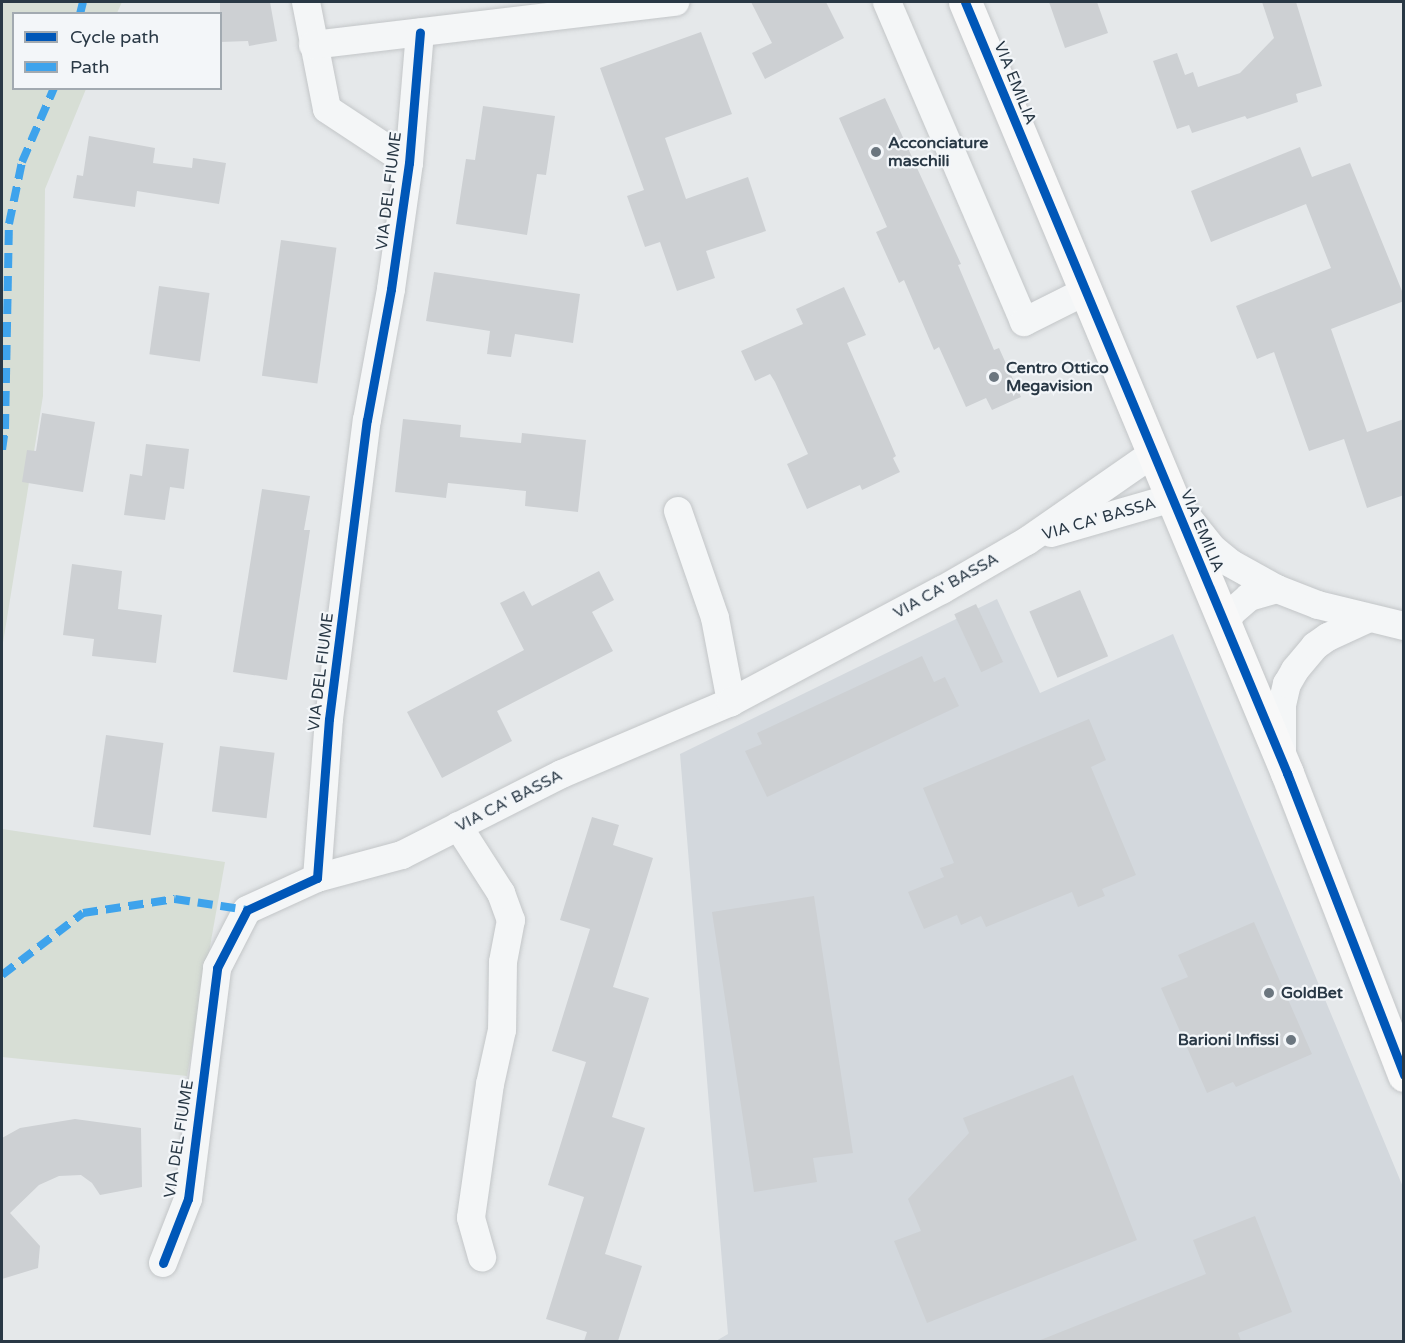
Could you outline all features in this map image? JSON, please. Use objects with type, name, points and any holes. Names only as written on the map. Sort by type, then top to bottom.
[{"type":"main road","name":"VIA EMILIA","points":[[965,2],[1084,292],[1287,773],[1404,1075]]},
{"type":"street","name":"VIA DEL FIUME","points":[[306,2],[327,109],[409,163]]},
{"type":"street","points":[[313,45],[675,2]]},
{"type":"street","points":[[887,2],[1023,322],[1084,292]]},
{"type":"street","name":"VIA DEL FIUME","points":[[163,1263],[188,1198],[217,968],[247,910],[317,878],[329,719],[367,420],[391,290],[409,163],[420,32]]},
{"type":"street","name":"VIA CA' BASSA","points":[[317,878],[402,855],[561,774],[731,702],[942,590],[1027,541],[1152,454]]},
{"type":"street","points":[[1172,498],[1213,549],[1230,563],[1277,589],[1318,605],[1367,619],[1404,626]]},
{"type":"street","name":"VIA CA' BASSA","points":[[1027,541],[1172,498]]},
{"type":"street","points":[[678,511],[715,618],[731,702]]},
{"type":"street","points":[[1225,625],[1232,612],[1249,597],[1277,589]]},
{"type":"street","points":[[1287,773],[1280,726],[1287,684],[1315,646],[1340,629],[1367,619]]},
{"type":"street","points":[[458,826],[501,893],[511,920],[503,962],[502,1030],[490,1084],[471,1218],[482,1257]]},
{"type":"shaded area","points":[[2,2],[122,2],[117,12],[12,12],[12,90],[86,90],[45,189],[43,396],[2,649]]},
{"type":"shaded area","points":[[997,599],[1040,693],[1173,634],[1403,1187],[1403,1341],[716,1341],[728,1334],[680,754]]},
{"type":"shaded area","points":[[2,829],[225,862],[187,1076],[2,1057]]},
{"type":"building","points":[[220,2],[270,2],[277,41],[249,46],[248,41],[222,42],[222,12],[220,12]]},
{"type":"building","points":[[751,2],[826,2],[844,38],[765,79],[752,53],[772,43]]},
{"type":"building","points":[[1049,2],[1097,2],[1108,33],[1065,48]]},
{"type":"building","points":[[1262,2],[1296,2],[1322,86],[1296,94],[1298,102],[1247,119],[1245,116],[1192,133],[1189,125],[1177,129],[1153,61],[1177,53],[1185,75],[1193,72],[1198,87],[1240,73],[1274,38]]},
{"type":"building","points":[[701,32],[732,114],[665,138],[686,199],[748,177],[766,231],[706,251],[715,278],[677,291],[660,242],[645,247],[627,196],[644,190],[600,68]]},
{"type":"building","points":[[885,98],[961,264],[958,265],[994,350],[999,348],[1021,397],[992,410],[986,398],[966,407],[939,347],[934,350],[904,280],[899,283],[876,232],[887,227],[839,118]]},
{"type":"building","points":[[483,106],[555,116],[546,175],[537,174],[527,235],[456,224],[466,159],[475,160]]},
{"type":"building","points":[[89,136],[155,148],[153,163],[192,168],[193,158],[226,163],[219,204],[137,191],[135,207],[73,198],[77,175],[83,176]]},
{"type":"building","points":[[1300,147],[1312,177],[1350,163],[1404,296],[1404,301],[1331,329],[1367,432],[1404,419],[1404,495],[1367,508],[1344,439],[1309,451],[1274,352],[1257,359],[1236,306],[1331,268],[1306,204],[1211,242],[1191,191]]},
{"type":"building","points":[[281,240],[336,248],[317,383],[262,376]]},
{"type":"building","points":[[434,272],[580,294],[573,343],[515,334],[511,357],[487,354],[490,331],[426,321]]},
{"type":"building","points":[[159,286],[210,293],[200,361],[149,354]]},
{"type":"building","points":[[844,287],[866,335],[847,343],[896,456],[893,458],[900,472],[862,490],[860,485],[807,509],[787,464],[808,454],[770,374],[755,381],[741,351],[803,324],[796,309]]},
{"type":"building","points":[[42,413],[95,422],[83,492],[22,482],[27,450],[36,451]]},
{"type":"building","points":[[403,419],[461,425],[460,437],[521,443],[522,433],[586,440],[578,512],[525,506],[526,491],[448,483],[446,498],[395,492]]},
{"type":"building","points":[[146,444],[189,449],[184,489],[170,487],[165,520],[124,515],[130,474],[142,476]]},
{"type":"building","points":[[262,489],[310,496],[304,530],[310,530],[287,680],[233,672]]},
{"type":"building","points":[[72,564],[122,571],[118,609],[162,615],[156,663],[92,656],[94,639],[63,635]]},
{"type":"building","points":[[599,571],[614,600],[592,612],[613,651],[497,711],[512,741],[442,778],[407,712],[524,650],[500,603],[524,591],[532,606]]},
{"type":"building","points":[[1080,590],[1108,656],[1058,678],[1029,611]]},
{"type":"building","points":[[976,604],[1003,662],[981,672],[954,614]]},
{"type":"building","points":[[922,656],[934,682],[945,677],[959,706],[767,797],[745,751],[762,744],[757,733]]},
{"type":"building","points":[[1089,719],[1106,760],[1091,767],[1136,875],[1102,889],[1105,896],[1078,907],[1072,892],[986,927],[981,916],[961,925],[957,915],[924,929],[908,892],[944,877],[940,868],[954,863],[923,788]]},
{"type":"building","points":[[106,735],[163,743],[150,835],[93,827]]},
{"type":"building","points":[[220,746],[275,753],[267,818],[212,812]]},
{"type":"building","points":[[592,817],[619,825],[613,845],[653,858],[613,987],[649,998],[612,1117],[645,1128],[605,1254],[642,1266],[618,1341],[584,1341],[587,1332],[546,1319],[584,1197],[548,1185],[586,1062],[552,1051],[590,929],[560,920]]},
{"type":"building","points":[[814,896],[853,1153],[813,1158],[817,1182],[754,1192],[712,912]]},
{"type":"building","points":[[1254,922],[1312,1054],[1236,1087],[1233,1082],[1207,1093],[1161,988],[1188,977],[1178,955]]},
{"type":"building","points":[[1073,1075],[1137,1240],[927,1323],[894,1241],[921,1231],[908,1199],[969,1133],[963,1118]]},
{"type":"building","points":[[75,1119],[141,1128],[142,1187],[100,1195],[92,1183],[81,1175],[59,1176],[39,1185],[10,1213],[40,1246],[38,1268],[2,1279],[2,1138],[20,1128]]},
{"type":"building","points":[[1255,1216],[1292,1312],[1238,1333],[1241,1341],[1038,1341],[1206,1274],[1193,1240]]},
{"type":"marked path","points":[[80,12],[83,2]]},
{"type":"marked path","points":[[2,450],[5,429],[9,224],[22,162],[53,90]]},
{"type":"marked path","points":[[2,975],[83,913],[175,899],[247,910]]},
{"type":"cycle path","points":[[965,2],[1287,773],[1404,1075]]},
{"type":"cycle path","points":[[163,1263],[188,1199],[217,968],[247,910],[317,878],[329,719],[367,420],[391,289],[409,163],[420,32]]},
{"type":"place","name":"Acconciature maschili","points":[[876,152]]},
{"type":"place","name":"Centro Ottico Megavision","points":[[994,377]]},
{"type":"place","name":"GoldBet","points":[[1269,993]]},
{"type":"place","name":"Barioni Infissi","points":[[1291,1040]]}]
